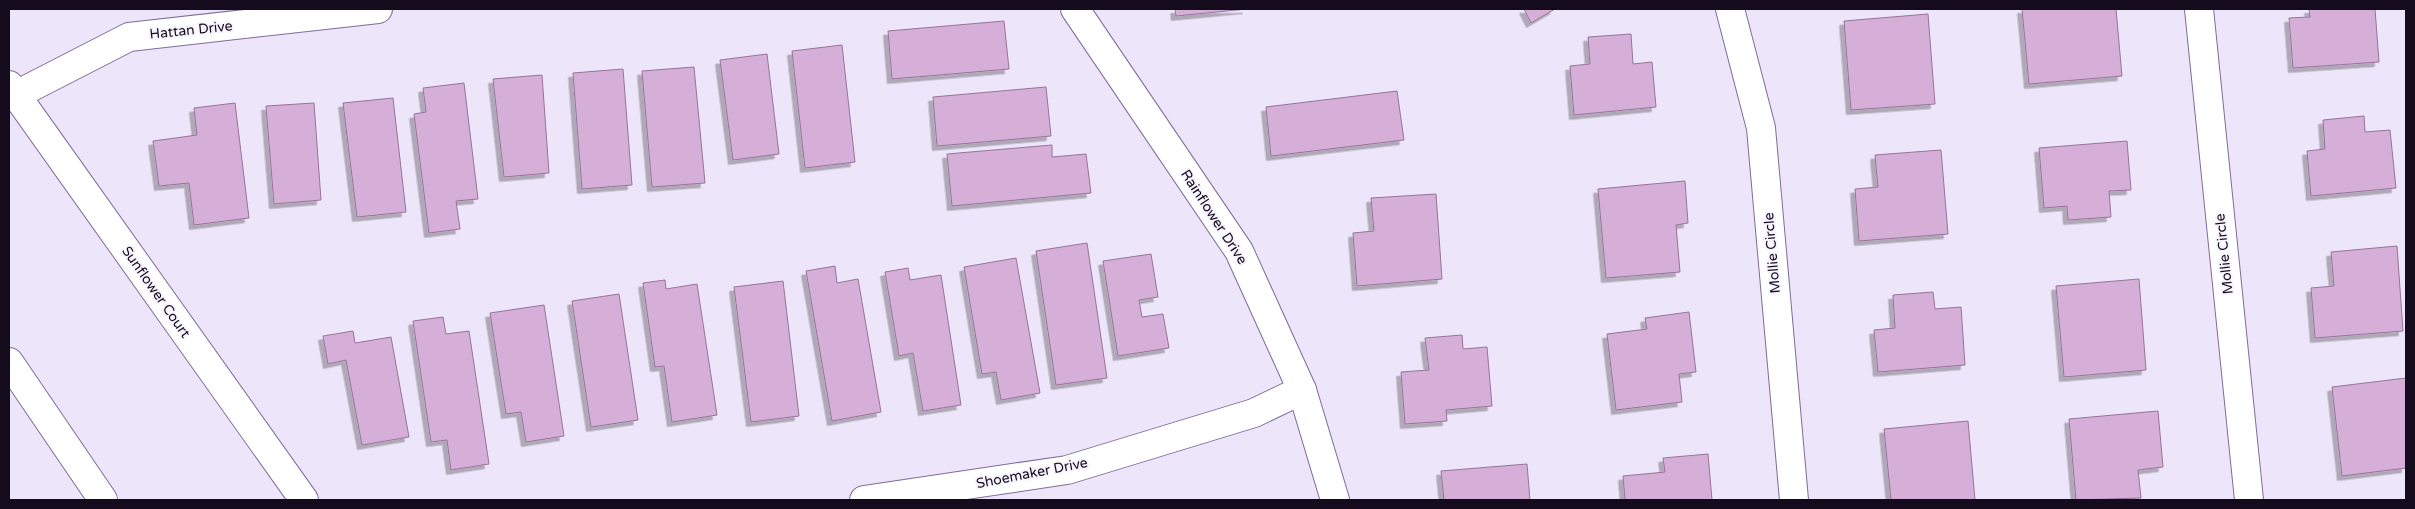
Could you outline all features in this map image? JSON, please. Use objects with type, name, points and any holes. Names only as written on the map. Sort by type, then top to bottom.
[{"type":"main road","name":"Hattan Drive","points":[[12,90],[129,37],[378,9]]},
{"type":"main road","name":"Rainflower Drive","points":[[1075,9],[1239,251],[1302,390],[1335,500]]},
{"type":"main road","name":"Mollie Circle","points":[[1730,9],[1762,128],[1794,500]]},
{"type":"main road","name":"Mollie Circle","points":[[2199,9],[2250,500]]},
{"type":"main road","name":"Sunflower Court","points":[[12,90],[304,500]]},
{"type":"main road","points":[[9,362],[103,500]]},
{"type":"main road","name":"Shoemaker Drive","points":[[864,500],[1067,470],[1254,413],[1302,390]]},
{"type":"main road","points":[[82,469],[123,500]]},
{"type":"building","points":[[1175,9],[1247,9],[1176,16]]},
{"type":"building","points":[[1524,9],[1555,9],[1531,23]]},
{"type":"building","points":[[2022,9],[2116,9],[2122,76],[2029,84]]},
{"type":"building","points":[[2309,9],[2375,9],[2379,62],[2293,68],[2289,18],[2310,17]]},
{"type":"building","points":[[1928,14],[1935,104],[1851,110],[1844,21]]},
{"type":"building","points":[[1004,21],[1009,69],[892,79],[888,31]]},
{"type":"building","points":[[1631,34],[1633,64],[1652,62],[1656,107],[1574,115],[1570,66],[1590,64],[1588,37]]},
{"type":"building","points":[[842,45],[855,162],[805,168],[792,51]]},
{"type":"building","points":[[767,54],[779,154],[733,160],[720,60]]},
{"type":"building","points":[[694,67],[705,183],[652,187],[642,71]]},
{"type":"building","points":[[623,69],[632,185],[582,189],[573,73]]},
{"type":"building","points":[[542,75],[549,173],[504,177],[493,79]]},
{"type":"building","points":[[464,83],[478,199],[456,201],[460,229],[429,233],[414,114],[426,112],[423,88]]},
{"type":"building","points":[[1046,87],[1051,136],[937,146],[933,97]]},
{"type":"building","points":[[1397,91],[1404,140],[1271,156],[1266,107]]},
{"type":"building","points":[[393,98],[406,212],[357,217],[343,103]]},
{"type":"building","points":[[235,103],[249,218],[194,225],[189,183],[159,186],[153,141],[197,135],[194,108]]},
{"type":"building","points":[[314,103],[321,200],[274,204],[266,106]]},
{"type":"building","points":[[2364,116],[2365,132],[2390,130],[2396,188],[2311,196],[2307,151],[2325,149],[2323,120]]},
{"type":"building","points":[[2127,141],[2131,190],[2109,191],[2111,217],[2068,220],[2067,206],[2044,208],[2039,148]]},
{"type":"building","points":[[1052,145],[1052,157],[1086,154],[1091,193],[952,206],[947,154]]},
{"type":"building","points":[[1941,150],[1948,234],[1859,241],[1855,189],[1878,187],[1875,155]]},
{"type":"building","points":[[1685,181],[1688,223],[1676,225],[1680,272],[1606,278],[1598,189]]},
{"type":"building","points":[[1436,194],[1442,279],[1357,286],[1353,233],[1374,231],[1371,198]]},
{"type":"building","points":[[1087,243],[1107,378],[1056,385],[1036,251]]},
{"type":"building","points":[[2397,246],[2403,331],[2315,338],[2311,288],[2334,286],[2331,252]]},
{"type":"building","points":[[1151,254],[1158,297],[1139,300],[1142,317],[1163,314],[1169,348],[1118,356],[1103,261]]},
{"type":"building","points":[[1016,258],[1040,393],[1001,400],[996,372],[982,374],[964,267]]},
{"type":"building","points":[[835,266],[837,283],[858,279],[881,412],[832,421],[806,271]]},
{"type":"building","points":[[908,268],[910,280],[941,275],[961,405],[923,411],[913,353],[899,356],[885,272]]},
{"type":"building","points":[[2139,279],[2146,370],[2064,377],[2056,286]]},
{"type":"building","points":[[665,280],[666,289],[697,284],[717,415],[672,422],[664,366],[655,367],[643,283]]},
{"type":"building","points":[[783,281],[799,416],[751,422],[734,287]]},
{"type":"building","points":[[1933,292],[1935,309],[1961,307],[1965,365],[1878,372],[1874,330],[1895,328],[1893,295]]},
{"type":"building","points":[[619,294],[638,420],[591,427],[572,301]]},
{"type":"building","points":[[544,305],[564,436],[526,442],[521,412],[506,414],[490,313]]},
{"type":"building","points":[[1689,312],[1696,372],[1679,374],[1682,402],[1616,410],[1607,334],[1647,329],[1645,318]]},
{"type":"building","points":[[443,317],[446,334],[469,331],[489,464],[451,470],[447,440],[431,442],[413,321]]},
{"type":"building","points":[[353,331],[355,343],[391,337],[409,437],[362,445],[346,360],[328,364],[323,336]]},
{"type":"building","points":[[1462,335],[1463,349],[1487,347],[1492,406],[1446,410],[1447,421],[1405,424],[1401,372],[1429,370],[1425,338]]},
{"type":"building","points":[[2406,378],[2406,468],[2342,476],[2332,387]]},
{"type":"building","points":[[2158,411],[2163,467],[2138,470],[2141,498],[2076,500],[2069,419]]},
{"type":"building","points":[[1968,421],[1975,500],[1891,500],[1884,429]]},
{"type":"building","points":[[1708,454],[1712,500],[1625,500],[1623,476],[1665,472],[1663,458]]},
{"type":"building","points":[[1527,464],[1530,500],[1444,500],[1441,471]]}]
